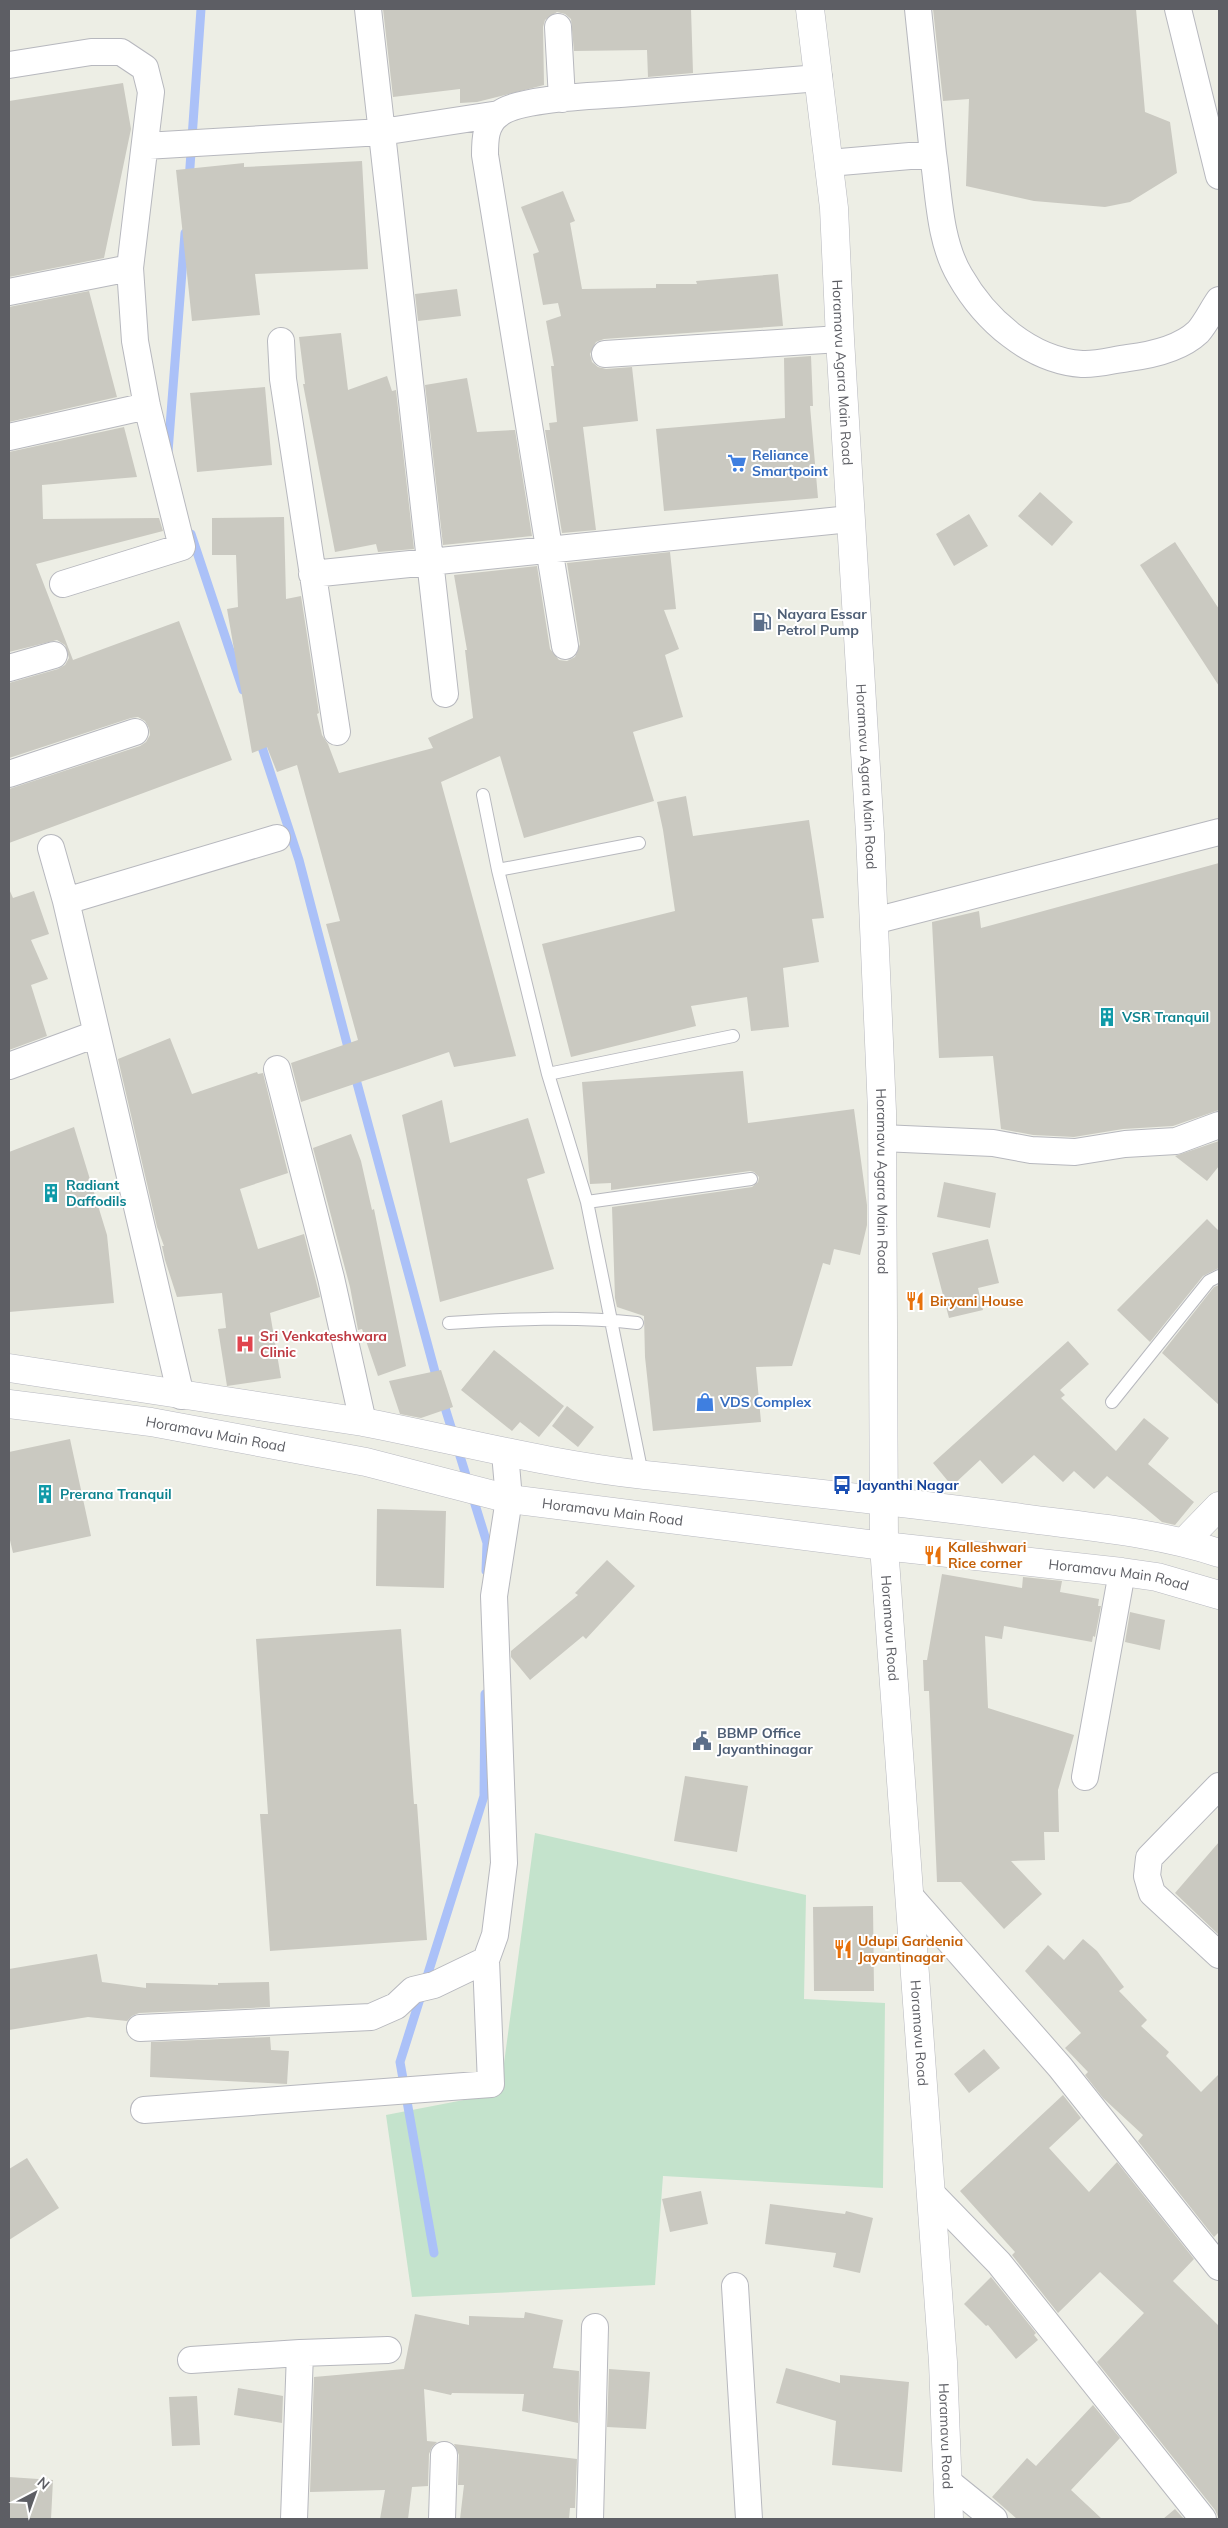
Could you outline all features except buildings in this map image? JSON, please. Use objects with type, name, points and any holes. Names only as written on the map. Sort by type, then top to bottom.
[{"type":"street","points":[[368,9],[432,563],[445,694]]},
{"type":"street","name":"Horamavu Agara Main Road","points":[[810,9],[834,208],[874,921],[882,1138],[884,1546]]},
{"type":"street","points":[[918,9],[933,154],[948,250],[960,276],[976,300],[1002,328],[1026,346],[1049,357],[1083,364],[1142,356],[1175,347],[1198,332],[1219,300]]},
{"type":"street","points":[[1178,9],[1219,176]]},
{"type":"street","points":[[558,27],[562,99]]},
{"type":"street","points":[[9,65],[91,52],[121,52],[145,68],[151,92],[130,268],[135,341],[147,406],[182,546],[62,584]]},
{"type":"street","points":[[145,146],[382,132],[499,114],[513,107],[562,99],[818,78]]},
{"type":"street","points":[[499,114],[489,125],[485,140],[485,155],[564,646]]},
{"type":"street","points":[[829,163],[933,154]]},
{"type":"street","points":[[9,292],[130,268]]},
{"type":"street","points":[[605,354],[840,339]]},
{"type":"street","points":[[281,341],[283,379],[337,732]]},
{"type":"street","points":[[9,437],[147,406]]},
{"type":"street","points":[[312,574],[850,519]]},
{"type":"street","points":[[9,668],[54,655]]},
{"type":"street","points":[[9,774],[135,732]]},
{"type":"street","points":[[874,921],[1219,832]]},
{"type":"street","points":[[66,901],[277,838]]},
{"type":"street","points":[[51,848],[66,901],[181,1396]]},
{"type":"street","points":[[9,1066],[96,1034]]},
{"type":"street","points":[[277,1069],[331,1278],[362,1422]]},
{"type":"street","points":[[882,1138],[994,1143],[1031,1150],[1075,1152],[1125,1144],[1176,1141],[1219,1125]]},
{"type":"street","points":[[9,1368],[181,1396],[362,1422],[420,1433],[505,1453],[642,1474],[884,1500],[1185,1541],[1219,1553]]},
{"type":"street","name":"Horamavu Main Road","points":[[9,1404],[151,1422],[366,1462],[509,1499],[884,1546],[1122,1572],[1157,1577],[1219,1595]]},
{"type":"street","points":[[144,2110],[491,2084],[486,1960],[495,1935],[504,1863],[494,1596],[509,1499],[505,1453]]},
{"type":"street","points":[[1185,1541],[1219,1506]]},
{"type":"street","name":"Horamavu Road","points":[[884,1546],[943,2362],[949,2519]]},
{"type":"street","points":[[1084,1777],[1122,1572]]},
{"type":"street","points":[[1219,1786],[1149,1858],[1147,1876],[1152,1893],[1219,1955]]},
{"type":"street","points":[[909,1895],[1060,2067],[1219,2267]]},
{"type":"street","points":[[140,2028],[371,2017],[396,2006],[424,1988],[486,1960]]},
{"type":"street","points":[[931,2193],[999,2264],[1203,2519]]},
{"type":"street","points":[[735,2286],[749,2519]]},
{"type":"street","points":[[590,2519],[595,2327]]},
{"type":"street","points":[[190,2360],[388,2350]]},
{"type":"street","points":[[294,2519],[300,2353]]},
{"type":"street","points":[[442,2519],[444,2455]]},
{"type":"street","points":[[947,2481],[994,2519]]},
{"type":"lane","points":[[483,795],[498,870],[548,1074],[587,1202],[642,1474]]},
{"type":"lane","points":[[498,870],[639,843]]},
{"type":"lane","points":[[548,1074],[733,1036]]},
{"type":"lane","points":[[587,1202],[751,1179]]},
{"type":"lane","points":[[1112,1402],[1209,1281],[1219,1276]]},
{"type":"lane","points":[[449,1322],[532,1319],[612,1320],[637,1323]]},
{"type":"green space","points":[[535,1833],[806,1895],[804,1999],[885,2003],[883,2188],[663,2176],[655,2285],[412,2297],[386,2115],[500,2093]]},
{"type":"waterway","points":[[189,181],[201,9]]},
{"type":"waterway","points":[[168,452],[185,233]]},
{"type":"waterway","points":[[191,534],[243,690]]},
{"type":"waterway","points":[[259,738],[299,860],[350,1055]]},
{"type":"waterway","points":[[354,1072],[438,1383]]},
{"type":"waterway","points":[[442,1398],[487,1543],[486,1571]]},
{"type":"waterway","points":[[434,2253],[400,2062],[484,1796],[485,1694]]},
{"type":"place","name":"Reliance Smartpoint","points":[[737,463]]},
{"type":"place","name":"Nayara Essar Petrol Pump","points":[[762,622]]},
{"type":"place","name":"VSR Tranquil","points":[[1107,1017]]},
{"type":"place","name":"Radiant Daffodils","points":[[51,1193]]},
{"type":"place","name":"Biryani House","points":[[915,1301]]},
{"type":"place","name":"Sri Venkateshwara Clinic","points":[[245,1344]]},
{"type":"place","name":"VDS Complex","points":[[705,1402]]},
{"type":"place","name":"Jayanthi Nagar","points":[[842,1485]]},
{"type":"place","name":"Prerana Tranquil","points":[[45,1494]]},
{"type":"place","name":"Kalleshwari Rice corner","points":[[933,1555]]},
{"type":"place","name":"BBMP Office Jayanthinagar","points":[[702,1741]]},
{"type":"place","name":"Udupi Gardenia Jayantinagar","points":[[843,1949]]}]
